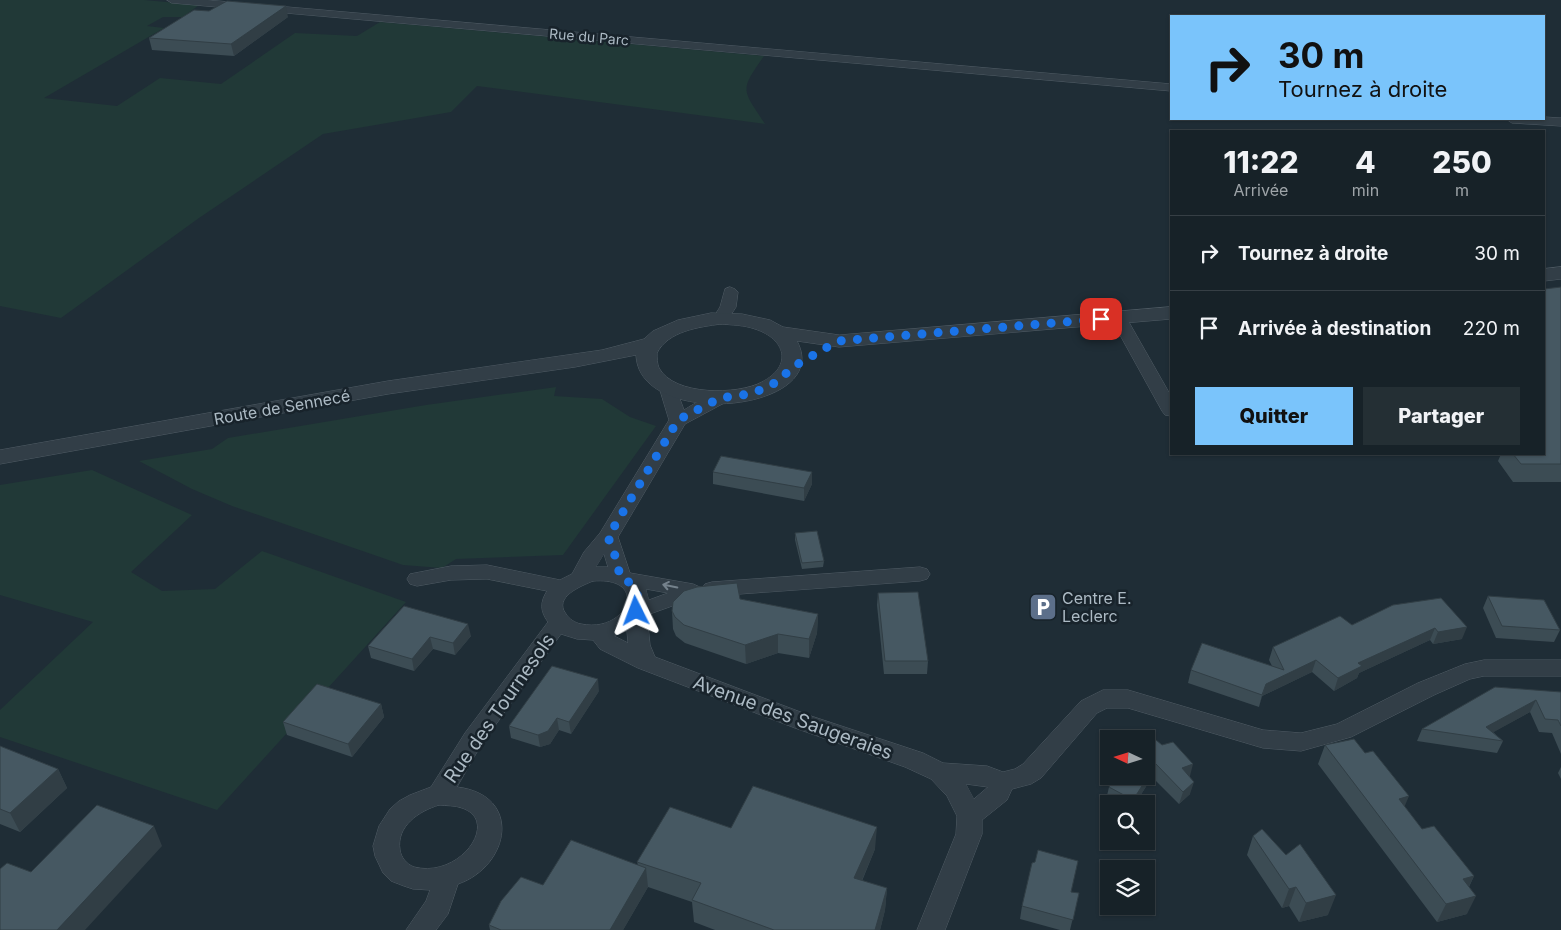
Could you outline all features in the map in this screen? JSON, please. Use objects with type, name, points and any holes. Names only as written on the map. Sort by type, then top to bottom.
[{"type":"street","name":"Rue du Parc","points":[[172,0],[1170,88]]},
{"type":"street","points":[[1528,120],[1561,122]]},
{"type":"street","points":[[1545,275],[1561,273]]},
{"type":"street","points":[[722,318],[728,307],[730,292]]},
{"type":"street","points":[[653,343],[647,352],[646,363],[651,373],[668,387],[701,397],[720,398],[743,395],[764,389],[780,380],[791,368],[838,341],[1170,312]]},
{"type":"street","points":[[1118,317],[1170,409]]},
{"type":"street","name":"Route de Sennecé","points":[[0,457],[446,378],[565,364],[612,355],[653,343],[664,333],[681,325],[700,320],[722,318],[743,320],[762,324],[778,332],[838,341]]},
{"type":"street","points":[[778,332],[790,343],[794,355],[791,368]]},
{"type":"street","name":"Route de Sennecé","points":[[565,364],[635,367],[651,373]]},
{"type":"street","points":[[668,387],[678,420]]},
{"type":"street","points":[[581,576],[590,557],[608,537],[678,420],[720,398]]},
{"type":"street","points":[[608,537],[623,578],[634,586],[638,594],[639,602],[636,611],[639,645],[646,662]]},
{"type":"street","points":[[417,579],[451,573],[487,572],[562,587]]},
{"type":"street","points":[[693,591],[658,605],[636,611],[621,625],[598,632],[571,629],[554,614],[552,605],[555,596],[562,587],[581,576],[594,574],[608,574],[693,591],[920,574]]},
{"type":"street","name":"Rue des Tournesols","points":[[439,795],[473,739],[554,628],[561,622]]},
{"type":"street","name":"Avenue des Saugeraies","points":[[598,632],[608,643],[646,662],[803,722],[914,760],[940,772],[987,776],[1002,782]]},
{"type":"street","points":[[931,930],[964,851],[969,834],[970,816],[998,793],[1002,782],[1022,777],[1032,771],[1089,707],[1103,699],[1128,699],[1263,739],[1302,742],[1343,731],[1426,689],[1465,672],[1484,668],[1561,668]]},
{"type":"street","name":"Avenue des Saugeraies","points":[[940,772],[956,789],[970,816]]},
{"type":"street","name":"Rue des Tournesols","points":[[439,795],[456,795],[471,799],[483,807],[490,818],[491,831],[487,846],[478,859],[464,870],[447,878],[429,880],[412,878],[405,875],[398,871],[389,861],[385,848],[388,834],[395,820],[407,808],[439,795]]},
{"type":"street","points":[[420,930],[438,906],[447,878]]},
{"type":"green space","points":[[0,0],[144,0],[199,5],[183,17],[163,17],[147,26],[164,28],[44,98],[117,106],[160,78],[221,84],[295,33],[357,36],[380,22],[764,56],[750,77],[746,90],[765,124],[477,86],[451,112],[323,134],[199,218],[61,318],[0,306]]},
{"type":"green space","points":[[556,387],[554,396],[602,399],[630,417],[656,426],[563,555],[456,559],[442,568],[403,565],[232,506],[192,489],[139,461],[212,449],[228,438],[426,405]]},
{"type":"green space","points":[[92,470],[192,515],[131,572],[162,591],[215,589],[262,551],[406,602],[217,810],[0,737],[0,710],[93,622],[0,595],[0,485]]},
{"type":"building","points":[[227,1],[286,6],[231,44],[149,38],[194,10],[209,11]]},
{"type":"building","points":[[1561,287],[1561,464],[1521,464],[1514,455],[1545,455],[1545,289]]},
{"type":"building","points":[[721,456],[812,472],[804,488],[713,472]]},
{"type":"building","points":[[817,531],[824,561],[802,563],[795,533]]},
{"type":"building","points":[[737,583],[740,599],[818,614],[809,639],[778,634],[745,645],[684,625],[675,617],[672,611],[673,602],[684,591],[697,587]]},
{"type":"building","points":[[918,592],[928,661],[885,661],[878,593]]},
{"type":"building","points":[[1488,596],[1544,600],[1560,630],[1502,626]]},
{"type":"building","points":[[1441,598],[1467,627],[1438,632],[1435,628],[1358,663],[1362,666],[1338,678],[1316,660],[1266,684],[1262,695],[1191,670],[1202,643],[1284,670],[1273,647],[1340,616],[1352,625],[1393,605]]},
{"type":"building","points":[[404,606],[468,624],[453,643],[430,637],[412,659],[368,646]]},
{"type":"building","points":[[552,666],[598,679],[569,722],[557,718],[548,731],[538,735],[509,726]]},
{"type":"building","points":[[317,684],[381,704],[348,744],[283,722]]},
{"type":"building","points":[[1495,687],[1561,692],[1561,726],[1558,720],[1545,719],[1536,700],[1486,727],[1503,741],[1422,729]]},
{"type":"building","points":[[1354,739],[1365,753],[1373,751],[1409,796],[1399,799],[1422,829],[1434,826],[1474,876],[1463,879],[1476,896],[1446,904],[1325,745]]},
{"type":"building","points":[[1155,740],[1162,745],[1173,742],[1193,764],[1182,768],[1194,782],[1183,792],[1156,764],[1155,766]]},
{"type":"building","points":[[0,746],[58,769],[10,813],[0,809]]},
{"type":"building","points":[[1110,785],[1143,785],[1136,795],[1124,795],[1109,787]]},
{"type":"building","points":[[753,786],[877,827],[854,878],[887,888],[875,930],[774,930],[692,900],[701,883],[637,862],[670,807],[731,828]]},
{"type":"building","points":[[97,805],[154,826],[57,930],[0,930],[0,869],[7,863],[31,872]]},
{"type":"building","points":[[1262,829],[1286,855],[1300,844],[1336,895],[1306,903],[1296,887],[1289,889],[1253,836]]},
{"type":"building","points":[[571,840],[646,868],[610,930],[501,930],[489,925],[501,901],[521,877],[543,885]]},
{"type":"building","points":[[1038,850],[1078,861],[1071,892],[1079,893],[1073,920],[1022,906],[1032,863],[1035,862]]},
{"type":"place","name":"Centre E. Leclerc","points":[[1043,607]]},
{"type":"route","points":[[636,611],[639,602],[638,594],[634,586],[620,577],[617,561],[608,537],[678,420],[720,398],[743,395],[764,389],[780,380],[791,368],[838,341],[1101,319]]}]
